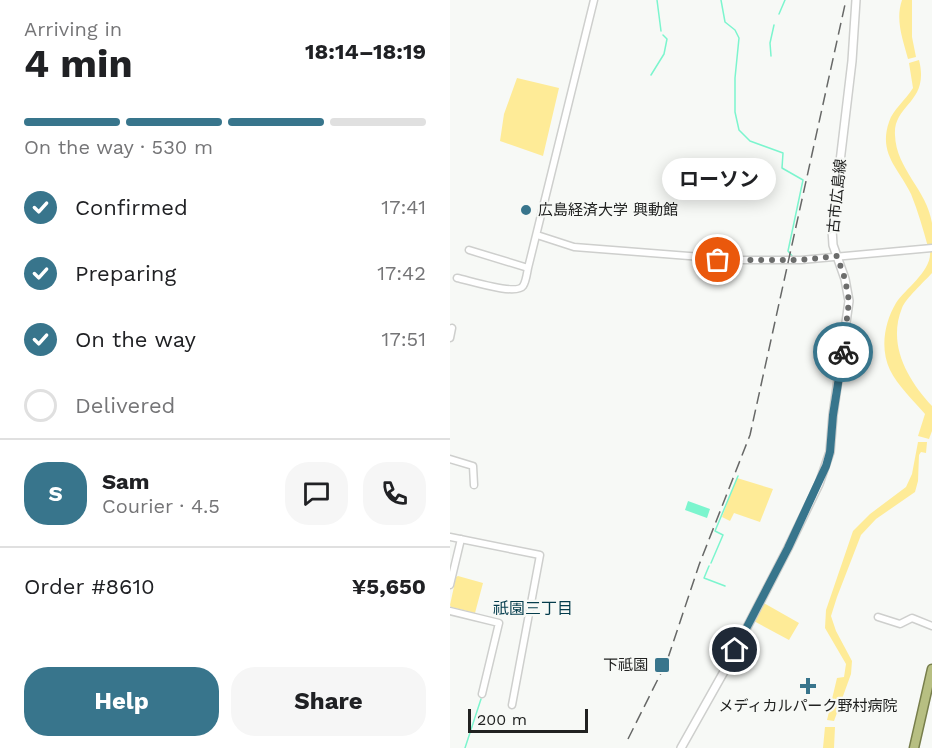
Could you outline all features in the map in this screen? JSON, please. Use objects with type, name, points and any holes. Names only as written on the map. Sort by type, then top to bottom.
[{"type":"highway","points":[[914,748],[928,701],[932,669]]},
{"type":"main road","name":"古市広島線","points":[[681,748],[726,668],[788,548],[826,466],[832,438],[833,415],[849,301],[832,237],[832,229],[852,61],[856,0]]},
{"type":"street","points":[[457,278],[507,289],[519,289],[524,286],[594,0]]},
{"type":"street","points":[[537,235],[574,247],[710,259],[801,260],[932,248]]},
{"type":"street","points":[[469,250],[528,267]]},
{"type":"street","points":[[450,338],[452,328]]},
{"type":"street","points":[[450,459],[473,466],[474,485]]},
{"type":"street","points":[[450,537],[540,555],[512,705]]},
{"type":"street","points":[[450,585],[461,539]]},
{"type":"street","points":[[450,611],[500,623],[482,694]]},
{"type":"street","points":[[878,617],[900,624],[912,618],[932,626]]},
{"type":"shaded area","points":[[902,0],[912,0],[912,37],[916,57],[908,59],[899,15]]},
{"type":"shaded area","points":[[919,60],[920,86],[899,116],[895,135],[900,158],[929,211],[932,223],[932,246],[928,247],[911,194],[891,161],[886,143],[886,133],[891,117],[913,88],[909,63]]},
{"type":"shaded area","points":[[517,78],[559,88],[543,156],[500,141],[504,114]]},
{"type":"shaded area","points":[[930,251],[932,251],[932,273],[904,304],[898,322],[897,335],[902,361],[915,385],[932,406],[932,431],[929,439],[918,436],[925,414],[893,376],[887,362],[884,345],[886,327],[892,311],[900,297],[923,272],[930,258]]},
{"type":"shaded area","points":[[918,442],[927,442],[926,453],[921,452],[919,455],[918,481],[915,492],[876,519],[861,535],[837,597],[831,616],[836,631],[852,661],[851,674],[834,721],[827,720],[837,678],[844,677],[846,664],[825,628],[826,610],[853,531],[870,514],[906,487],[912,474]]},
{"type":"shaded area","points":[[737,478],[773,489],[760,522],[734,513],[730,521],[722,517]]},
{"type":"shaded area","points":[[688,501],[710,509],[707,518],[685,510]]},
{"type":"shaded area","points":[[458,576],[483,583],[475,613],[450,605]]},
{"type":"shaded area","points":[[762,602],[799,623],[789,640],[752,620]]},
{"type":"shaded area","points":[[825,727],[835,727],[834,748],[823,748]]},
{"type":"waterway","points":[[657,0],[661,31]]},
{"type":"waterway","points":[[721,0],[725,22],[735,30],[739,38],[735,78],[735,112],[739,130],[750,141],[783,153],[782,168],[803,180],[788,251],[793,257]]},
{"type":"waterway","points":[[779,14],[785,0]]},
{"type":"waterway","points":[[771,56],[770,43],[774,25]]},
{"type":"waterway","points":[[651,75],[664,54],[667,39],[663,35]]},
{"type":"waterway","points":[[711,563],[723,535],[715,531],[738,476]]},
{"type":"waterway","points":[[709,566],[704,578],[725,586]]},
{"type":"waterway","points":[[465,748],[481,699]]},
{"type":"railway","points":[[628,739],[667,661],[699,565],[750,435],[846,0]]},
{"type":"way so far","points":[[718,260],[801,260],[837,256],[845,279],[849,301],[843,352]]},
{"type":"place","name":"広島経済大学 興動館","points":[[526,210]]},
{"type":"place","name":"ローソン","points":[[718,260]]},
{"type":"place","name":"下祗園","points":[[662,665]]},
{"type":"place","name":"メディカルパーク野村病院","points":[[808,686]]},
{"type":"district","name":"祇園三丁目","points":[[533,608]]},
{"type":"route","points":[[735,650],[788,548],[826,466],[830,452],[843,352]]}]
